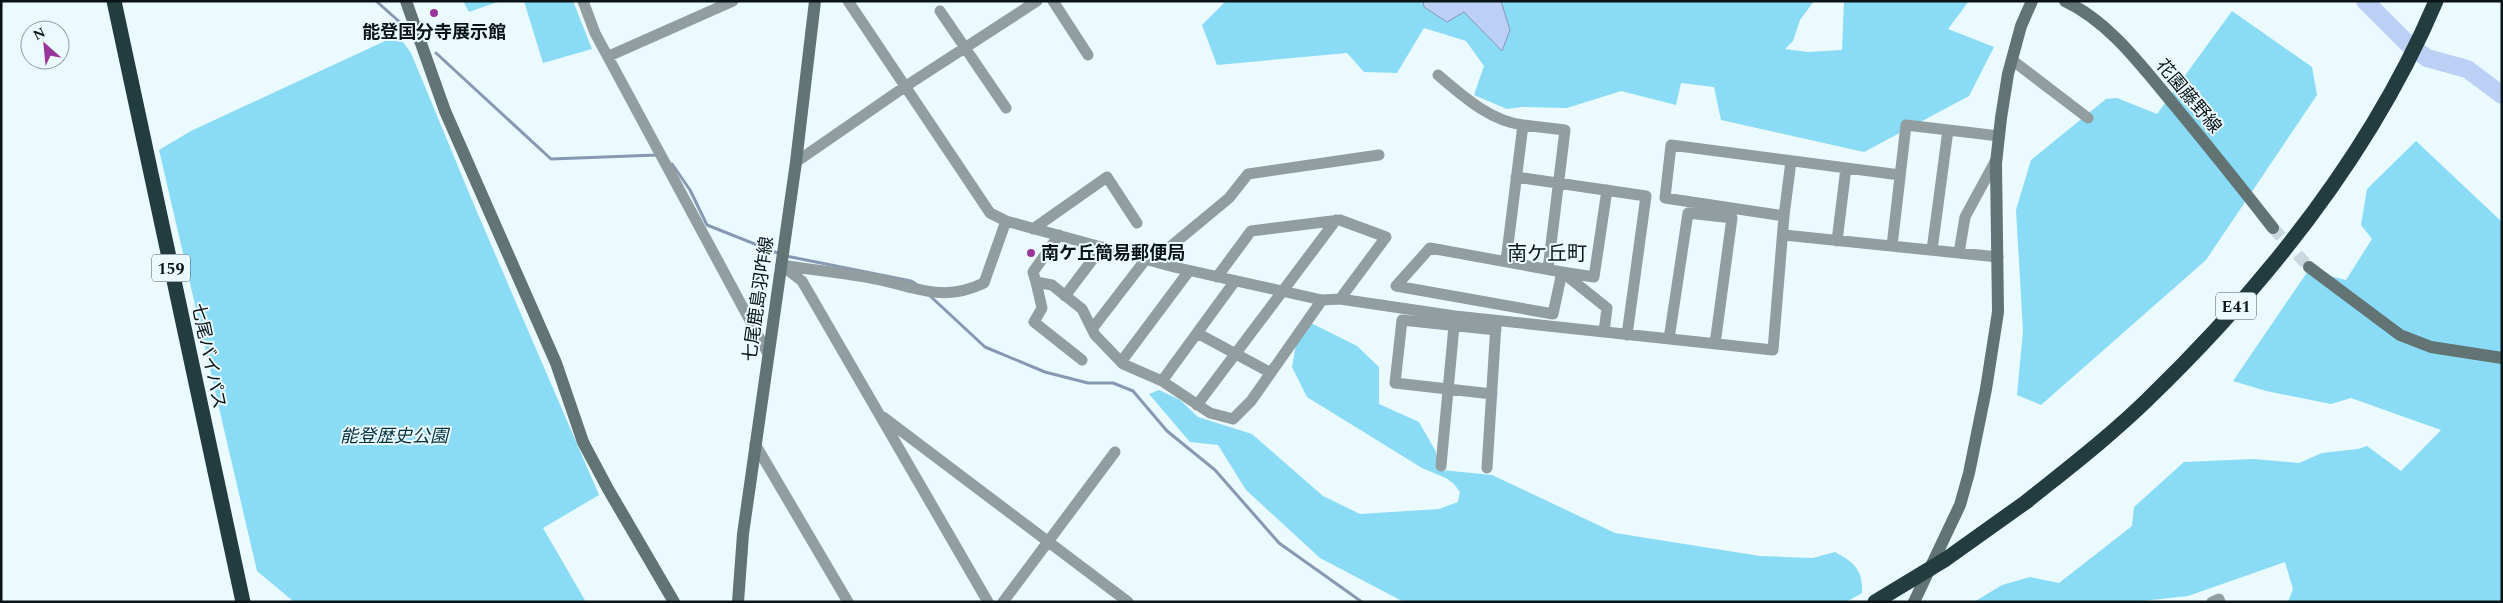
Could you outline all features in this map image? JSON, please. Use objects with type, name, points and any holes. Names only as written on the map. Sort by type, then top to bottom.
[{"type":"highway","name":"七尾バイパス","points":[[114,1],[243,602]]},
{"type":"highway","name":"E41","points":[[1875,602],[1946,559],[2026,502],[2086,454],[2146,401],[2206,340],[2253,287],[2338,176],[2373,123],[2402,71],[2434,6]]},
{"type":"street","points":[[406,1],[445,112],[556,363],[583,442],[608,489],[674,602]]},
{"type":"street","points":[[583,1],[595,33],[768,354]]},
{"type":"street","points":[[608,56],[733,1]]},
{"type":"street","name":"七尾鹿島羽咋線","points":[[738,602],[743,534],[796,162],[815,1]]},
{"type":"street","points":[[848,1],[990,213],[1006,221],[1033,229],[1189,271],[1322,300],[1340,299],[1496,325]]},
{"type":"street","points":[[796,162],[906,86],[1036,1]]},
{"type":"street","points":[[1053,1],[1088,55]]},
{"type":"street","points":[[1914,602],[1960,505],[1969,473],[1986,389],[1998,312],[1997,158],[1999,136],[2012,60],[2021,26],[2032,1]]},
{"type":"street","name":"花園藤野線","points":[[2065,1],[2081,9],[2116,39],[2203,139],[2274,228]]},
{"type":"street","points":[[940,11],[1006,108]]},
{"type":"street","points":[[2012,60],[2088,118]]},
{"type":"street","points":[[1438,75],[1474,104],[1508,121],[1523,125],[1565,130],[1548,269]]},
{"type":"street","points":[[1506,261],[1523,125]]},
{"type":"street","points":[[1892,246],[1906,125],[1999,136]]},
{"type":"street","points":[[1932,250],[1948,130]]},
{"type":"street","points":[[1784,216],[1665,198],[1671,144],[1900,175]]},
{"type":"street","points":[[1092,330],[1149,260],[1229,198],[1248,174],[1379,155]]},
{"type":"street","points":[[1959,253],[1965,218],[1997,158]]},
{"type":"street","points":[[1492,394],[1395,383],[1402,320],[1454,326],[1496,325],[1604,332],[1773,350],[1784,235],[1784,216],[1791,161]]},
{"type":"street","points":[[1837,241],[1846,168]]},
{"type":"street","points":[[1033,229],[1107,177],[1137,223]]},
{"type":"street","points":[[1516,177],[1646,196],[1627,335]]},
{"type":"street","points":[[1592,295],[1607,190]]},
{"type":"street","points":[[1669,339],[1688,213],[1732,218],[1715,344]]},
{"type":"street","points":[[1217,277],[1251,231],[1336,220],[1386,237],[1340,299]]},
{"type":"street","points":[[1198,404],[1284,292],[1336,220]]},
{"type":"street","points":[[782,258],[924,291],[966,292],[984,283],[1006,221]]},
{"type":"street","points":[[1059,235],[1033,272],[1042,308],[1034,322],[1082,360]]},
{"type":"street","points":[[1784,235],[1998,257]]},
{"type":"street","points":[[1066,296],[1102,247]]},
{"type":"street","points":[[1562,272],[1553,314],[1396,286],[1430,248],[1594,277]]},
{"type":"street","points":[[782,258],[802,282],[988,602]]},
{"type":"street","points":[[2309,267],[2400,335],[2431,348],[2502,358]]},
{"type":"street","points":[[1121,362],[1189,271]]},
{"type":"street","points":[[1562,272],[1607,308],[1604,332]]},
{"type":"street","points":[[1162,381],[1235,281]]},
{"type":"street","points":[[1036,282],[1052,285],[1082,309],[1092,330],[1121,362],[1162,381],[1210,413],[1233,419],[1251,401],[1322,300]]},
{"type":"street","points":[[1487,468],[1496,325]]},
{"type":"street","points":[[1441,466],[1454,326]]},
{"type":"street","points":[[1197,333],[1271,373]]},
{"type":"street","points":[[879,414],[1128,602]]},
{"type":"street","points":[[755,444],[848,602]]},
{"type":"street","points":[[1003,602],[1115,452]]},
{"type":"street","points":[[2212,602],[2220,599],[2220,602]]},
{"type":"green space","points":[[463,1],[500,1],[469,12]]},
{"type":"green space","points":[[524,1],[573,1],[592,49],[543,63]]},
{"type":"green space","points":[[1226,1],[1814,1],[1800,20],[1793,41],[1785,49],[1808,52],[1842,50],[1844,1],[1969,1],[1948,29],[1994,47],[1969,96],[1864,152],[1721,120],[1714,87],[1681,83],[1676,105],[1621,91],[1567,108],[1522,107],[1507,109],[1474,95],[1484,66],[1466,41],[1424,28],[1397,73],[1364,72],[1347,53],[1217,65],[1202,25]]},
{"type":"green space","points":[[2232,11],[2312,67],[2317,95],[2206,260],[2041,405],[2017,395],[2023,331],[2016,210],[2031,160],[2106,99],[2117,98],[2157,114]]},
{"type":"green space","name":"能登歴史公園","points":[[398,35],[411,53],[474,205],[599,495],[543,528],[586,602],[299,602],[293,601],[257,571],[159,150],[191,131]]},
{"type":"green space","points":[[2416,141],[2502,222],[2502,602],[2288,602],[2293,589],[2285,562],[2188,596],[2133,602],[1974,602],[2002,585],[2030,577],[2059,583],[2132,526],[2134,507],[2184,462],[2254,459],[2299,463],[2322,453],[2358,449],[2367,446],[2401,471],[2441,430],[2351,398],[2331,404],[2266,391],[2233,381],[2308,271],[2346,280],[2372,239],[2361,225],[2367,189]]},
{"type":"green space","points":[[1311,323],[1357,346],[1379,367],[1379,404],[1419,422],[1435,450],[1441,470],[1492,475],[1615,533],[1760,556],[1813,558],[1835,552],[1848,560],[1856,568],[1861,578],[1862,593],[1846,602],[1404,602],[1320,558],[1246,490],[1218,445],[1190,442],[1149,394],[1159,390],[1180,400],[1198,417],[1252,434],[1323,496],[1360,514],[1439,509],[1458,502],[1460,492],[1446,478],[1422,468],[1307,397],[1292,367],[1298,333]]},
{"type":"shaded area","points":[[1423,1],[1501,1],[1510,30],[1502,51],[1464,12],[1447,22],[1424,7]]},
{"type":"waterway","points":[[376,1],[411,32]]},
{"type":"waterway","points":[[2365,1],[2406,42],[2427,58],[2467,69],[2502,95]]},
{"type":"waterway","points":[[436,53],[551,159],[657,155]]},
{"type":"waterway","points":[[672,164],[690,190],[707,225],[780,254]]},
{"type":"waterway","points":[[786,256],[911,281],[916,284]]},
{"type":"waterway","points":[[928,294],[985,347],[1045,372],[1088,383],[1113,383],[1133,391],[1167,431],[1215,470],[1279,543],[1362,602]]},
{"type":"tunnel","points":[[2273,228],[2309,267]]},
{"type":"place","name":"能登国分寺展示館","points":[[434,13]]},
{"type":"place","name":"南ケ丘簡易郵便局","points":[[1031,253]]},
{"type":"district","name":"南ケ丘町","points":[[1547,253]]}]
